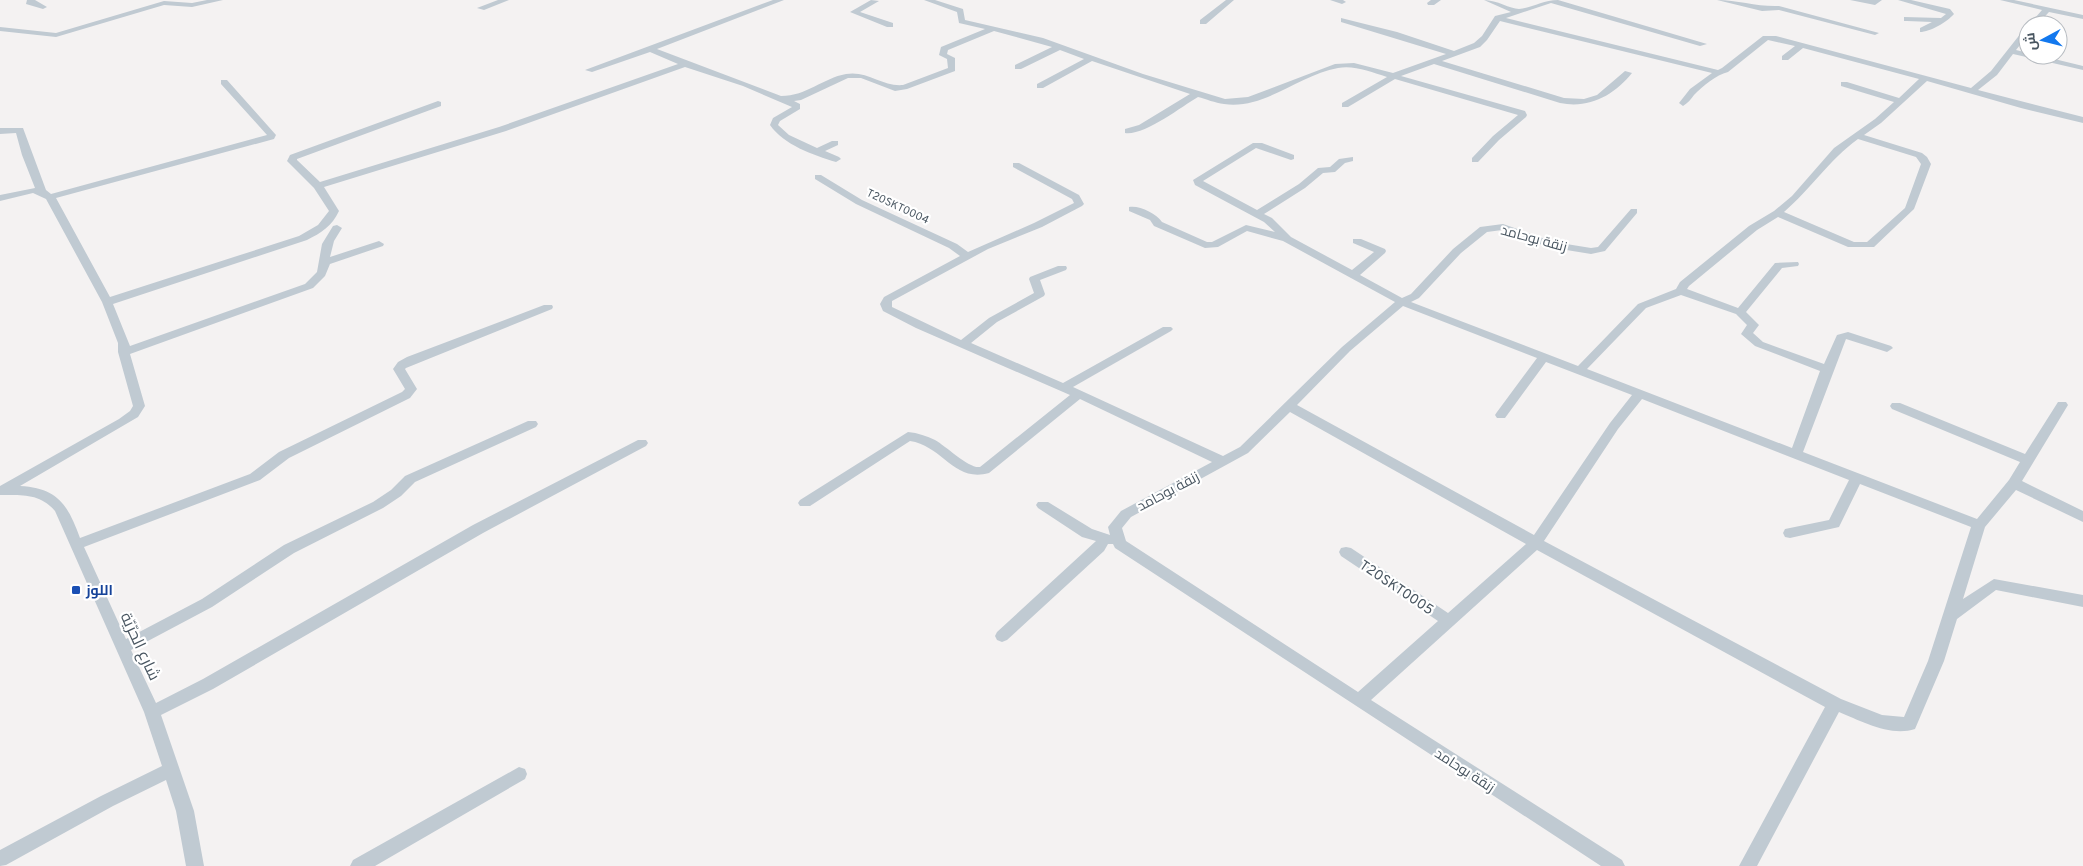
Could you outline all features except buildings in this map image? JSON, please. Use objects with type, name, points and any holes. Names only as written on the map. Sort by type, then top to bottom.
[{"type":"street","points":[[31,0],[29,2],[43,7]]},
{"type":"street","points":[[0,28],[56,34],[162,1],[192,5],[219,0]]},
{"type":"street","points":[[481,8],[505,0]]},
{"type":"street","points":[[589,70],[780,0]]},
{"type":"street","points":[[874,0],[854,12],[890,26]]},
{"type":"street","points":[[928,0],[960,11],[962,20],[1040,40],[1090,59],[1224,102],[1237,102],[1336,66],[1354,65],[1522,113],[1523,115],[1496,138],[1475,160]]},
{"type":"street","points":[[1203,22],[1230,0]]},
{"type":"street","points":[[1488,0],[1518,10]]},
{"type":"street","points":[[1496,0],[1518,10]]},
{"type":"street","points":[[1345,105],[1396,76],[1477,45],[1487,37],[1493,23],[1498,18],[1552,0],[1703,44]]},
{"type":"street","points":[[1721,0],[1762,9],[1779,8],[1875,33]]},
{"type":"street","points":[[1854,0],[1868,4],[1875,3],[1878,0]]},
{"type":"street","points":[[1902,0],[1947,11],[1950,14],[1942,21],[1922,30]]},
{"type":"street","points":[[2004,0],[2083,17]]},
{"type":"street","points":[[2042,15],[2046,10]]},
{"type":"street","points":[[1498,18],[1718,72]]},
{"type":"street","points":[[1907,18],[1942,21]]},
{"type":"street","points":[[1344,20],[1454,54]]},
{"type":"street","points":[[780,99],[798,98],[850,76],[862,76],[886,86],[904,87],[952,69],[952,58],[943,54],[944,49],[992,29]]},
{"type":"street","points":[[1682,103],[1718,72],[1725,70],[1766,38],[1776,38],[2024,106],[2083,120]]},
{"type":"street","points":[[1972,91],[1994,72],[2018,42]]},
{"type":"street","points":[[1785,58],[1801,45]]},
{"type":"street","points":[[1018,67],[1059,47]]},
{"type":"street","points":[[650,49],[685,64],[745,84],[797,106],[796,109],[776,120],[774,125],[777,130],[799,144],[836,159]]},
{"type":"street","points":[[2011,51],[2083,68]]},
{"type":"street","points":[[1040,86],[1090,59]]},
{"type":"street","points":[[1434,61],[1563,101],[1575,102],[1598,99],[1612,89],[1628,73]]},
{"type":"street","points":[[318,186],[440,150],[549,114],[685,64]]},
{"type":"street","points":[[1681,291],[1684,284],[1753,228],[1778,213],[1808,184],[1837,150],[1878,121],[1925,78]]},
{"type":"street","points":[[0,198],[33,190],[46,194],[271,137],[272,135],[224,82]]},
{"type":"street","points":[[1844,84],[1901,101]]},
{"type":"street","points":[[1128,131],[1142,127],[1196,94]]},
{"type":"street","points":[[107,302],[303,238],[320,230],[330,221],[334,211],[318,186],[292,161],[293,157],[438,104]]},
{"type":"street","points":[[0,131],[20,130],[27,155],[46,194],[107,302],[124,343],[124,352],[139,406],[134,414],[115,427],[0,491]]},
{"type":"street","points":[[1778,213],[1852,245],[1870,245],[1909,210],[1926,164],[1924,159],[1918,155],[1858,136]]},
{"type":"street","points":[[820,152],[835,143]]},
{"type":"street","points":[[1287,239],[1268,220],[1198,183],[1198,180],[1259,145],[1291,157]]},
{"type":"street","points":[[1257,214],[1302,186],[1321,170],[1332,170],[1342,162],[1350,159]]},
{"type":"street","points":[[1016,165],[1076,197],[1079,204],[1038,225],[967,256],[888,299],[885,304],[887,309],[912,322],[1064,387],[1224,462]]},
{"type":"street","name":"T20SKT0004","points":[[818,178],[859,202],[953,246],[967,256]]},
{"type":"street","points":[[1132,209],[1154,218],[1158,224],[1206,245],[1214,245],[1246,228],[1287,239],[1402,302],[1979,525]]},
{"type":"street","name":"زنقة بوحامد","points":[[1115,527],[1126,514],[1244,450],[1346,349],[1402,302],[1415,296],[1457,252],[1484,229],[1503,227],[1552,245],[1591,251],[1601,249],[1634,211]]},
{"type":"street","points":[[124,352],[298,291],[320,278],[325,262],[327,245],[337,228]]},
{"type":"street","points":[[1353,275],[1380,252],[1357,241]]},
{"type":"street","points":[[325,262],[379,244]]},
{"type":"street","points":[[1740,312],[1760,288],[1762,282],[1779,265],[1794,264]]},
{"type":"street","points":[[963,344],[993,320],[1040,294],[1034,279],[1062,268]]},
{"type":"street","points":[[1580,370],[1642,306],[1681,291],[1740,312],[1753,325],[1747,334],[1759,344],[1827,369]]},
{"type":"street","points":[[76,545],[255,476],[284,455],[406,395],[411,388],[399,369],[406,362],[548,307]]},
{"type":"street","points":[[1064,387],[1166,329]]},
{"type":"street","points":[[1796,454],[1827,369],[1841,337],[1848,335],[1887,348]]},
{"type":"street","points":[[1501,415],[1544,357]]},
{"type":"street","points":[[805,503],[908,436],[918,437],[928,442],[968,470],[976,472],[984,470],[1079,394]]},
{"type":"street","points":[[1359,702],[1536,543],[1594,455],[1640,394]]},
{"type":"street","points":[[1289,406],[1536,543],[1835,704],[1881,722],[1909,724],[1936,661],[1979,525],[2014,484],[2062,405]]},
{"type":"street","points":[[1896,406],[2028,460]]},
{"type":"street","points":[[122,648],[207,603],[296,545],[378,505],[396,493],[410,479],[532,424]]},
{"type":"street","points":[[152,712],[216,679],[478,529],[642,443]]},
{"type":"street","points":[[1790,533],[1834,524],[1858,477]]},
{"type":"street","points":[[2014,484],[2083,517]]},
{"type":"street","name":"شارع الحرّيّة","points":[[0,491],[29,490],[48,495],[59,507],[66,520],[152,712],[185,811],[195,866]]},
{"type":"street","name":"زنقة بوحامد","points":[[1043,505],[1088,533],[1120,544],[1359,702],[1616,866]]},
{"type":"street","points":[[1088,533],[1115,527],[1120,544]]},
{"type":"street","points":[[1002,636],[1099,547],[1105,538]]},
{"type":"street","name":"T20SKT0005","points":[[1346,552],[1449,621]]},
{"type":"street","points":[[1951,615],[1994,584],[2083,601]]},
{"type":"street","points":[[1748,866],[1835,704]]},
{"type":"street","points":[[0,859],[107,801],[172,769]]},
{"type":"street","points":[[359,866],[519,774]]},
{"type":"place","name":"اللوز","points":[[76,590]]}]
